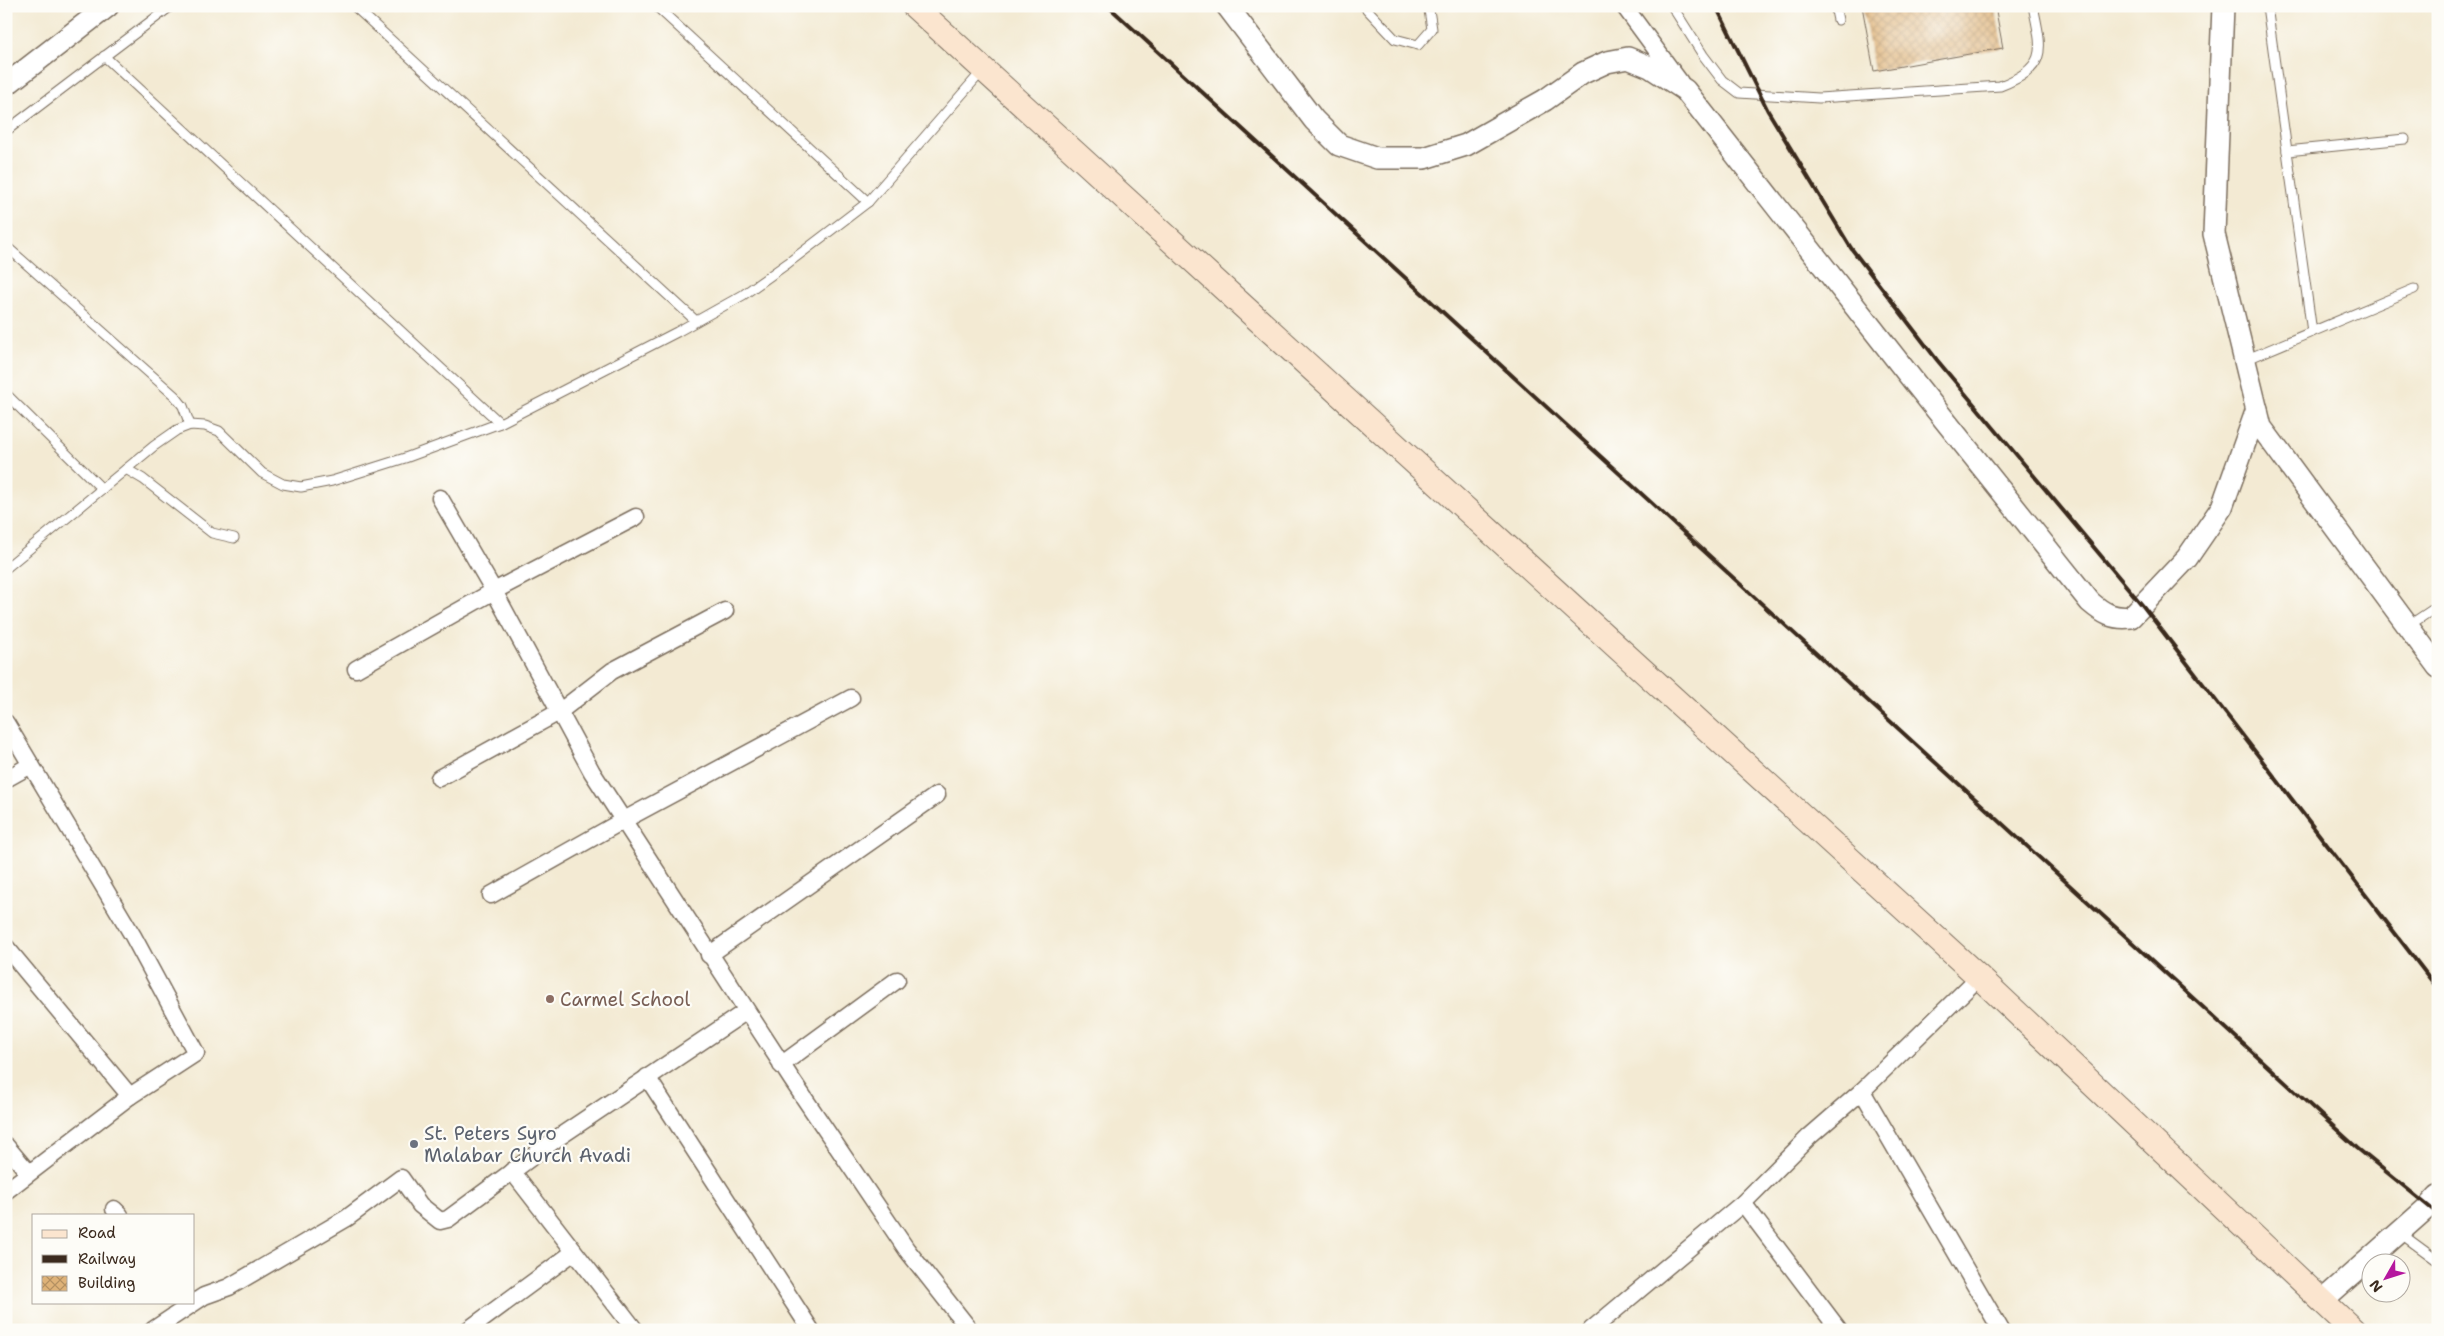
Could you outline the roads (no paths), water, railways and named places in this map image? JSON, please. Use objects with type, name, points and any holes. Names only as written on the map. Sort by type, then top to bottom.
[{"type":"main road","points":[[914,6],[1979,977],[2353,1330]]},
{"type":"street","points":[[6,85],[108,6]]},
{"type":"street","points":[[1227,6],[1314,120],[1339,146],[1377,158],[1424,158],[1466,145],[1545,100],[1583,73],[1607,62],[1628,58],[1650,67],[1685,90]]},
{"type":"street","points":[[1624,6],[1685,90],[1921,390],[2090,602],[2105,614],[2117,619],[2132,617],[2187,558],[2222,507],[2256,409]]},
{"type":"street","points":[[2223,6],[2214,234],[2261,428],[2438,667]]},
{"type":"street","points":[[440,498],[494,591],[592,772],[745,1012],[907,1250],[970,1330]]},
{"type":"street","points":[[356,669],[494,591],[636,517]]},
{"type":"street","points":[[439,778],[560,712],[612,671],[725,611]]},
{"type":"street","points":[[490,895],[624,820],[852,698]]},
{"type":"street","points":[[6,723],[133,936],[196,1053],[130,1096],[28,1172],[6,1191]]},
{"type":"street","points":[[6,779],[31,766]]},
{"type":"street","points":[[709,955],[936,796]]},
{"type":"street","points":[[6,947],[130,1096]]},
{"type":"street","points":[[1591,1330],[1743,1203],[1809,1137],[1862,1091],[1979,977]]},
{"type":"street","points":[[781,1065],[897,980]]},
{"type":"street","points":[[199,1291],[229,1287],[347,1218],[401,1178],[420,1204],[440,1222],[448,1219],[512,1171],[647,1077],[745,1012]]},
{"type":"street","points":[[647,1077],[811,1330]]},
{"type":"street","points":[[1862,1091],[2001,1330]]},
{"type":"street","points":[[6,1146],[28,1172]]},
{"type":"street","points":[[512,1171],[635,1330]]},
{"type":"street","points":[[2323,1300],[2438,1196]]},
{"type":"street","points":[[1743,1203],[1839,1330]]},
{"type":"street","points":[[468,1330],[574,1252]]},
{"type":"street","points":[[153,1330],[184,1304]]},
{"type":"lane","points":[[6,131],[171,6]]},
{"type":"lane","points":[[354,6],[696,321]]},
{"type":"lane","points":[[656,6],[868,202]]},
{"type":"lane","points":[[1364,6],[1395,39],[1418,45],[1432,29],[1429,10],[1424,6]]},
{"type":"lane","points":[[1672,6],[1703,55],[1722,80],[1739,93],[1819,98],[2000,86],[2019,79],[2034,65],[2042,47],[2032,6]]},
{"type":"lane","points":[[1835,6],[1838,20]]},
{"type":"lane","points":[[2267,6],[2312,332]]},
{"type":"lane","points":[[104,56],[500,423]]},
{"type":"lane","points":[[6,568],[154,446],[178,430],[190,425],[205,426],[219,431],[262,473],[283,484],[301,487],[332,481],[396,461],[500,423],[696,321],[743,295],[773,274],[868,202],[983,70]]},
{"type":"lane","points":[[2287,151],[2405,139]]},
{"type":"lane","points":[[6,246],[175,396],[183,406],[190,425]]},
{"type":"lane","points":[[2245,360],[2414,289]]},
{"type":"lane","points":[[6,394],[102,489]]},
{"type":"lane","points":[[126,469],[143,479],[212,533],[234,538]]},
{"type":"lane","points":[[2407,626],[2438,606]]},
{"type":"lane","points":[[2399,1232],[2438,1261]]},
{"type":"railway","points":[[1108,6],[2357,1148],[2438,1214]]},
{"type":"railway","points":[[1716,6],[1768,111],[1851,248],[1937,360],[2143,606],[2438,989]]},
{"type":"place","name":"Carmel School","points":[[550,999]]},
{"type":"place","name":"St. Peters Syro Malabar Church Avadi","points":[[414,1144]]}]
